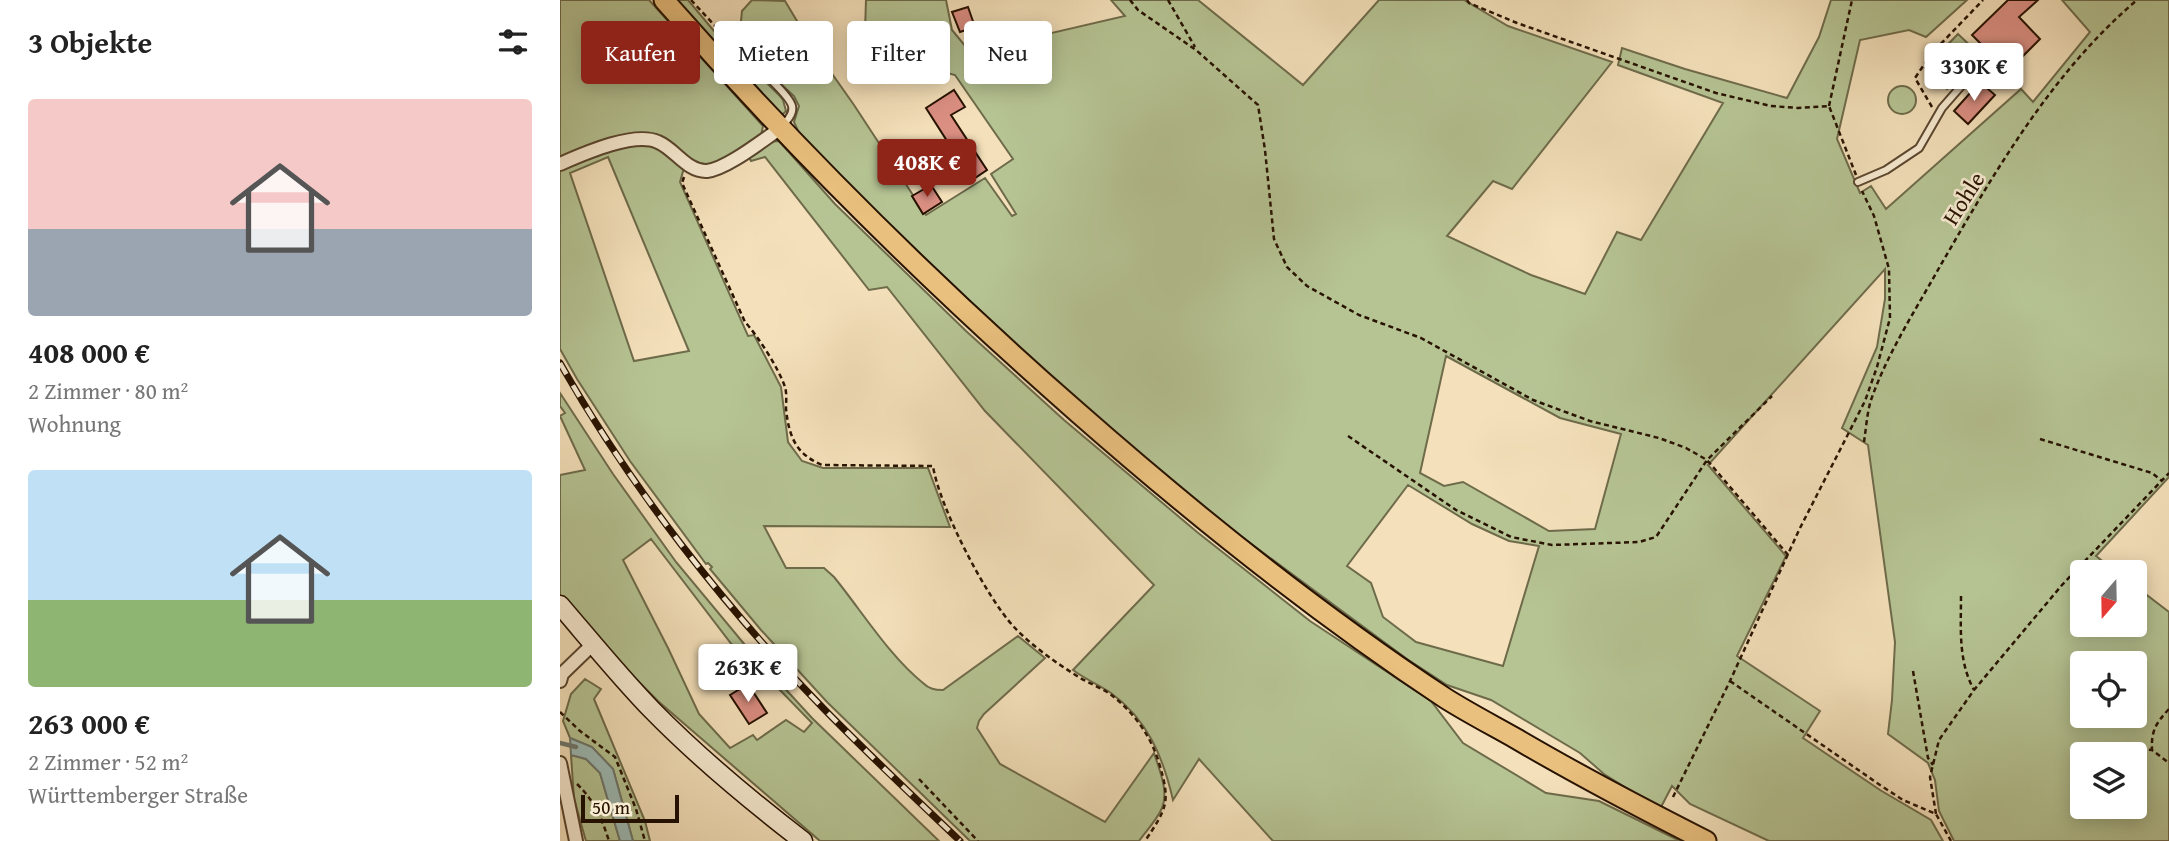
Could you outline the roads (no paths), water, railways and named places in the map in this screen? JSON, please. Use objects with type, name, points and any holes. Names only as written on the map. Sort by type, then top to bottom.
[{"type":"main road","points":[[664,0],[781,128],[902,250],[999,343],[1212,527],[1361,639],[1447,699],[1597,786],[1706,841]]},
{"type":"main road","points":[[560,605],[652,710],[777,822],[803,841]]},
{"type":"street","points":[[560,164],[639,138],[660,142],[688,165],[706,171],[718,168],[781,128]]},
{"type":"street","points":[[560,681],[562,674],[593,644]]},
{"type":"street","points":[[560,768],[576,841]]},
{"type":"lane","points":[[1858,182],[1886,170],[1919,148],[1942,108],[1978,68]]},
{"type":"lane","points":[[774,84],[792,105],[792,114],[781,128]]},
{"type":"water","points":[[570,738],[592,747],[613,769],[633,841],[620,841],[600,773],[586,759],[571,755]]},
{"type":"waterway","points":[[560,743],[576,747]]},
{"type":"railway","points":[[560,363],[616,454],[715,587],[823,708],[960,841]]}]
